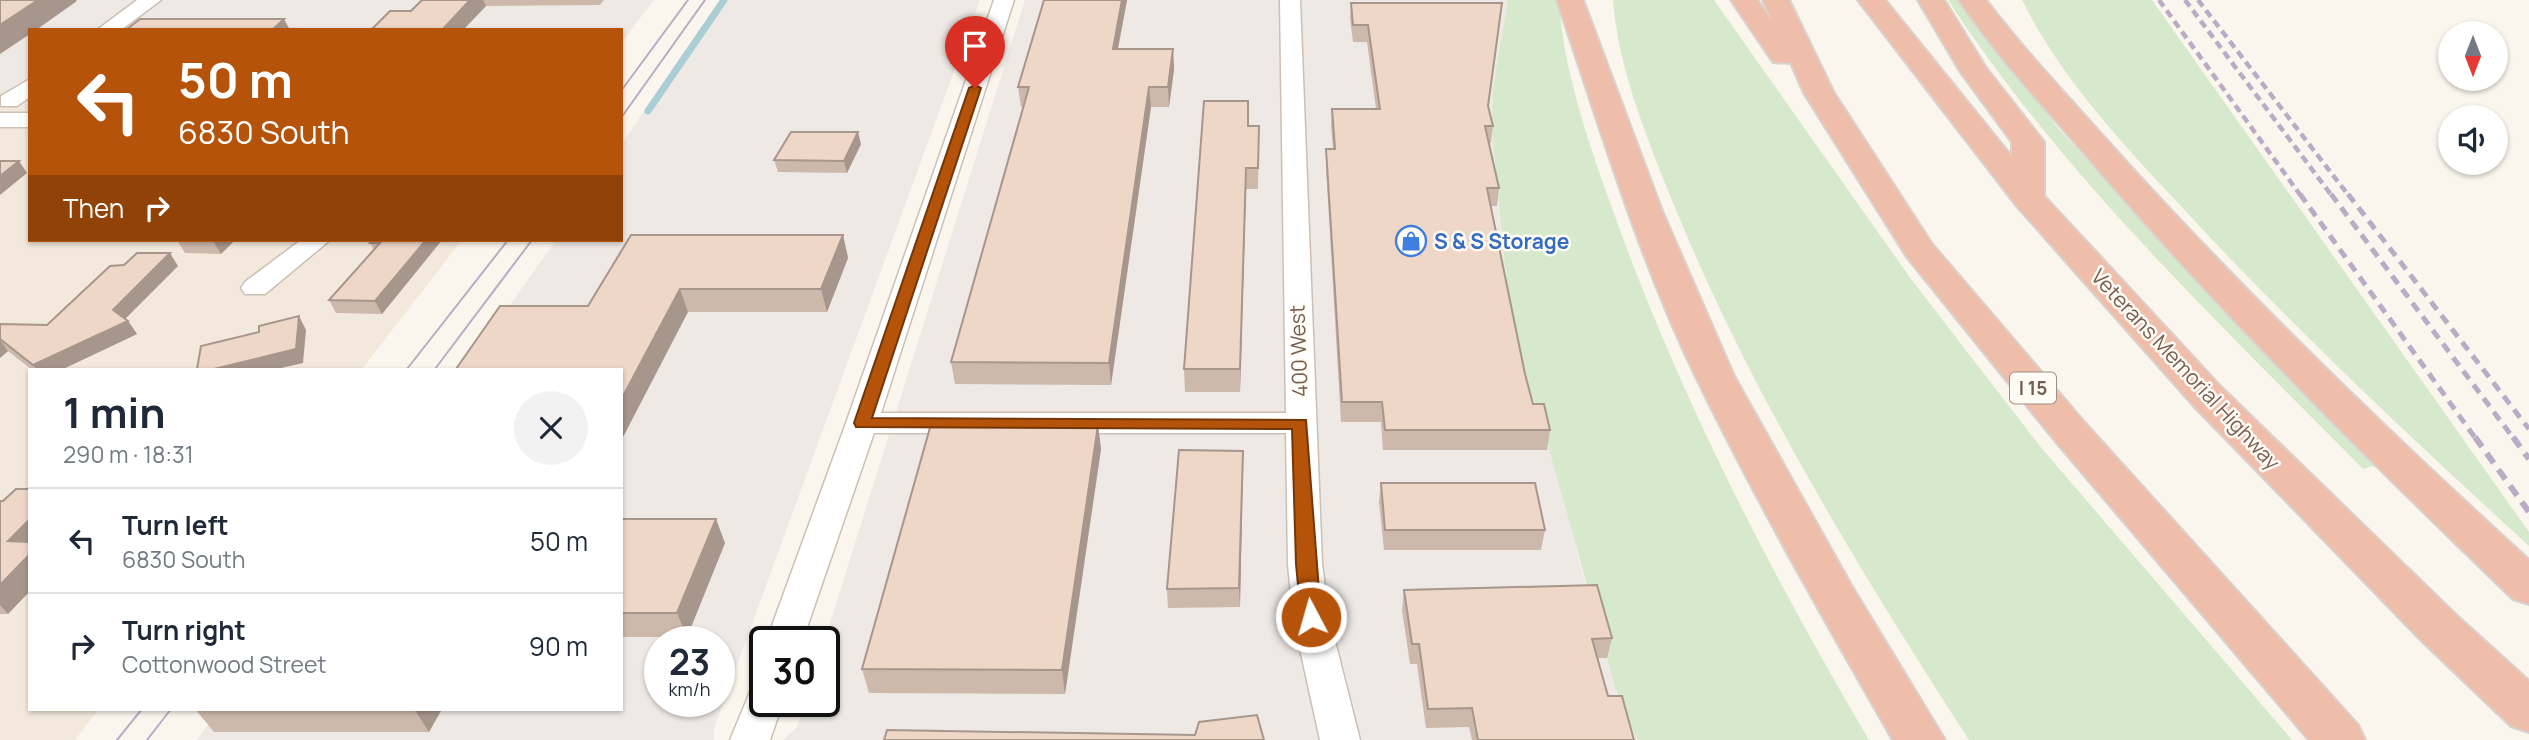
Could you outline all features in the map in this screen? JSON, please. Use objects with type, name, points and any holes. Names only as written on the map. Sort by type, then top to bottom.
[{"type":"highway","points":[[1570,0],[1645,211],[1715,376],[1835,597],[1920,740]]},
{"type":"highway","points":[[1597,0],[1605,104]]},
{"type":"highway","points":[[1744,0],[1919,250]]},
{"type":"highway","name":"I 15","points":[[1776,0],[1819,93],[1919,250],[2071,433],[2340,740]]},
{"type":"highway","name":"Veterans Memorial Highway","points":[[1871,0],[2028,198],[2207,396],[2438,628],[2529,711]]},
{"type":"highway","points":[[1931,0],[1974,71],[2028,142],[2028,198]]},
{"type":"highway","points":[[1972,0],[2019,63],[2071,118],[2151,211],[2353,420],[2529,587]]},
{"type":"highway","points":[[1996,0],[2016,39],[2071,118]]},
{"type":"street","points":[[110,28],[151,0]]},
{"type":"street","points":[[790,626],[862,423],[1004,0]]},
{"type":"street","name":"400 West","points":[[1290,0],[1306,564],[1311,617],[1340,740]]},
{"type":"street","points":[[28,88],[5,111],[28,119]]},
{"type":"street","points":[[255,288],[314,242]]},
{"type":"street","points":[[862,423],[1300,424]]},
{"type":"street","points":[[750,740],[758,717]]},
{"type":"shaded area","points":[[0,0],[654,0],[623,40],[623,28],[28,28],[28,107],[0,107]]},
{"type":"shaded area","points":[[720,0],[980,0],[751,626],[749,626],[735,671],[735,626],[644,626],[644,717],[718,717],[714,740],[197,740],[218,711],[623,711],[623,368],[497,323],[555,242],[623,242],[623,142]]},
{"type":"shaded area","points":[[1025,0],[1508,0],[1493,87],[1506,276],[1581,568],[1615,687],[1637,740],[783,740],[797,727],[800,717],[840,717],[840,626],[829,626]]},
{"type":"shaded area","points":[[0,107],[28,107],[28,242],[460,242],[363,368],[28,368],[28,711],[97,711],[75,740],[0,740]]},
{"type":"green space","points":[[1508,0],[1559,0],[1571,78],[1585,130],[1665,344],[1727,479],[1761,545],[1869,740],[1637,740],[1615,687],[1541,420],[1519,357],[1506,276],[1492,129],[1493,87]]},
{"type":"green space","points":[[1613,0],[1714,0],[1911,279],[2039,445],[2292,740],[1969,740],[1844,540],[1767,402],[1731,331],[1697,260],[1641,119],[1620,48]]},
{"type":"green space","points":[[1948,0],[1962,0],[2058,128],[2279,367],[2376,465],[2363,469],[2144,245],[2040,126]]},
{"type":"green space","points":[[2022,0],[2152,0],[2529,532],[2529,546],[2307,337],[2222,250],[2114,133],[2074,83]]},
{"type":"building","points":[[0,0],[38,0],[0,25]]},
{"type":"building","points":[[422,0],[470,0],[444,28],[373,28],[390,11],[411,11]]},
{"type":"building","points":[[1044,0],[1122,0],[1113,49],[1173,49],[1168,87],[1149,87],[1109,363],[951,362],[1029,87],[1018,87]]},
{"type":"building","points":[[1351,3],[1502,3],[1488,106],[1493,126],[1485,126],[1499,188],[1487,188],[1525,374],[1533,404],[1544,404],[1550,430],[1385,430],[1382,402],[1342,402],[1326,149],[1335,149],[1332,109],[1380,109],[1368,25],[1353,25]]},
{"type":"building","points":[[140,19],[284,19],[274,28],[129,28]]},
{"type":"building","points":[[1204,101],[1248,101],[1248,126],[1259,126],[1258,168],[1246,168],[1240,369],[1184,369]]},
{"type":"building","points":[[791,132],[858,132],[844,161],[774,160]]},
{"type":"building","points":[[0,161],[19,161],[0,176]]},
{"type":"building","points":[[631,235],[843,235],[821,289],[680,289],[623,396],[623,368],[457,368],[500,306],[588,306]]},
{"type":"building","points":[[424,242],[375,301],[329,300],[380,243],[370,243]]},
{"type":"building","points":[[137,253],[170,253],[113,310],[128,321],[33,365],[0,339],[0,324],[47,325],[110,266],[124,265]]},
{"type":"building","points":[[299,316],[296,349],[218,368],[197,368],[201,346],[259,332],[259,326]]},
{"type":"building","points":[[931,424],[1098,425],[1062,670],[862,669]]},
{"type":"building","points":[[1179,450],[1243,451],[1239,588],[1167,589]]},
{"type":"building","points":[[1381,483],[1535,483],[1545,530],[1385,530]]},
{"type":"building","points":[[16,489],[28,489],[28,521],[8,541],[28,542],[28,556],[0,585],[0,501]]},
{"type":"building","points":[[623,519],[716,519],[677,613],[623,613]]},
{"type":"building","points":[[1597,585],[1612,638],[1592,639],[1608,696],[1622,696],[1634,740],[1478,740],[1472,708],[1428,709],[1419,644],[1412,644],[1404,590]]},
{"type":"building","points":[[1257,715],[1264,740],[884,740],[887,730],[1195,735],[1199,722]]},
{"type":"waterway","points":[[648,111],[724,0]]},
{"type":"tram line","points":[[623,88],[688,0]]},
{"type":"tram line","points":[[623,115],[705,0]]},
{"type":"tram line","points":[[408,368],[506,242]]},
{"type":"tram line","points":[[436,368],[530,242]]},
{"type":"tram line","points":[[117,740],[140,711]]},
{"type":"tram line","points":[[147,740],[169,711]]},
{"type":"railway","points":[[2159,0],[2301,196]]},
{"type":"railway","points":[[2185,0],[2332,196]]},
{"type":"railway","points":[[2198,0],[2349,196]]},
{"type":"railway","points":[[2300,194],[2476,439]]},
{"type":"railway","points":[[2331,194],[2514,439]]},
{"type":"railway","points":[[2348,194],[2529,429]]},
{"type":"railway","points":[[2475,437],[2529,512]]},
{"type":"railway","points":[[2513,437],[2529,459]]},
{"type":"place","name":"S & S Storage","points":[[1411,241]]},
{"type":"route","points":[[975,88],[862,423],[1300,424],[1311,617]]}]
